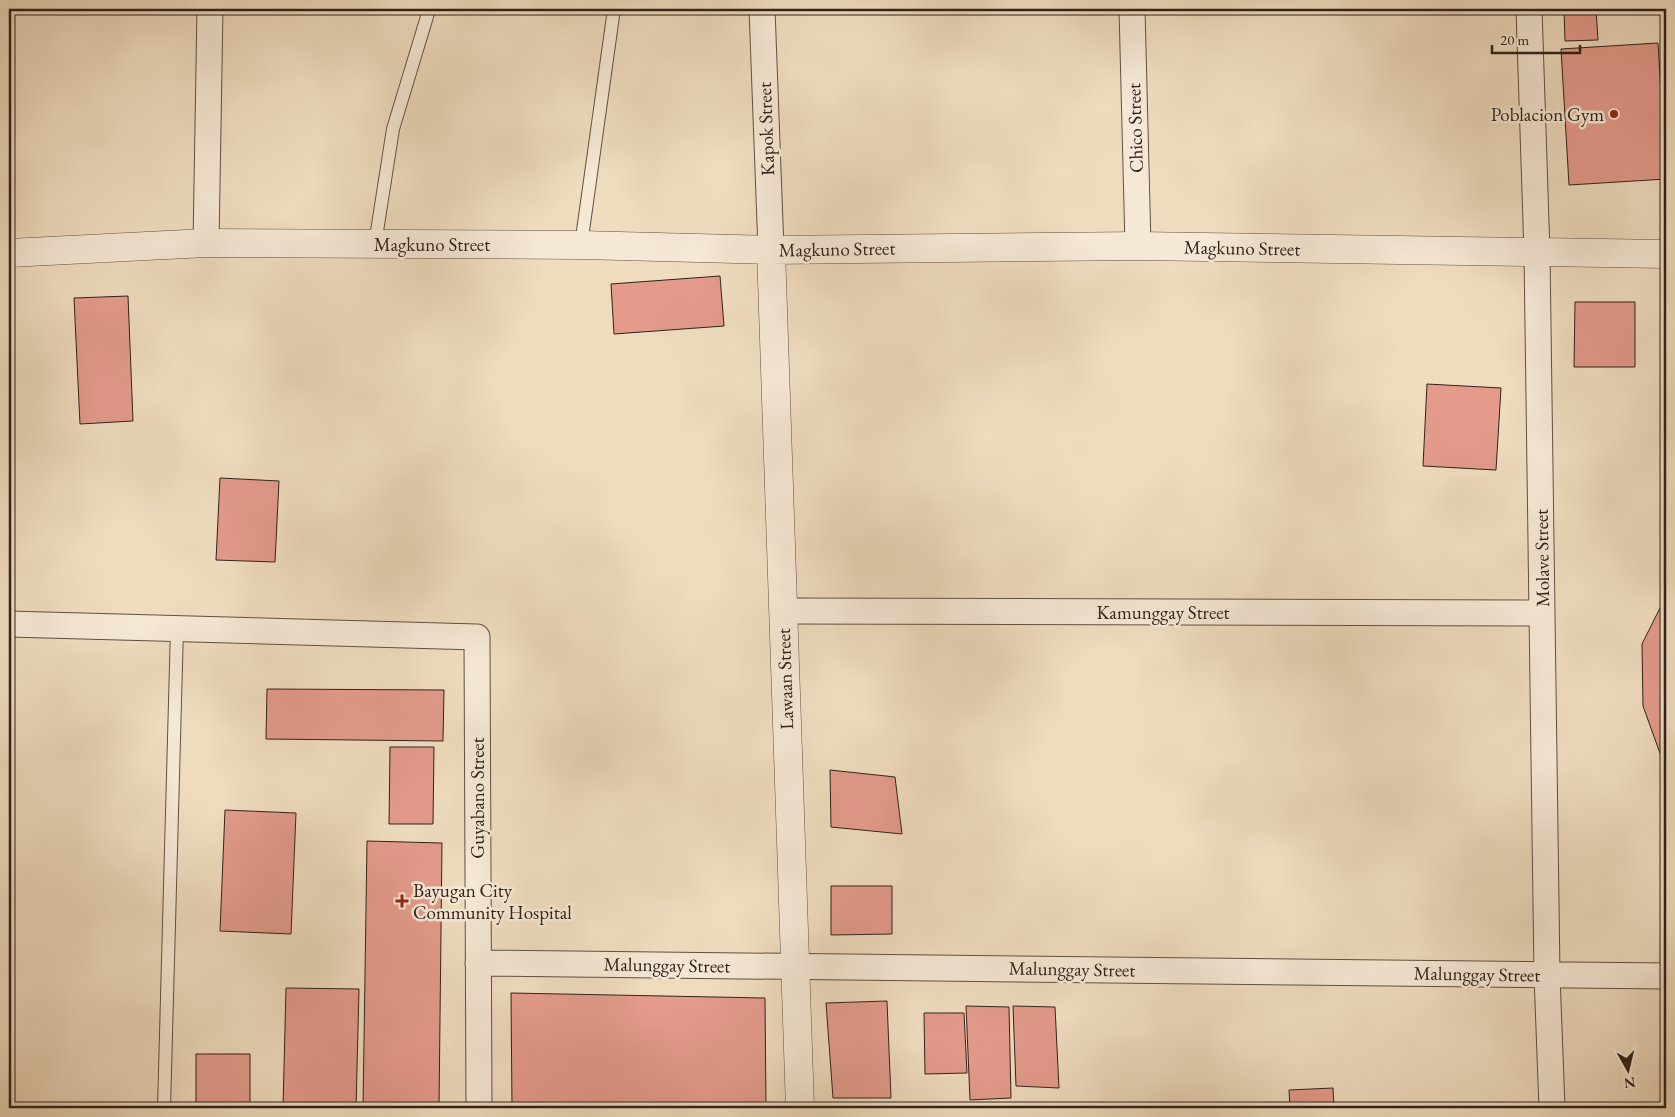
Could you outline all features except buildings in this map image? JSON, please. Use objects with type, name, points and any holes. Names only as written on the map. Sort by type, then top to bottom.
[{"type":"street","points":[[206,243],[210,9]]},
{"type":"street","name":"Kapok Street","points":[[762,9],[771,250]]},
{"type":"street","name":"Chico Street","points":[[1132,9],[1138,246]]},
{"type":"street","name":"Molave Street","points":[[1529,9],[1538,253],[1547,975],[1552,1108]]},
{"type":"street","name":"Magkuno Street","points":[[9,253],[206,243],[581,245],[771,250],[1138,246],[1666,254]]},
{"type":"street","name":"Lawaan Street","points":[[771,250],[800,1108]]},
{"type":"street","name":"Kamunggay Street","points":[[783,611],[1542,613]]},
{"type":"street","points":[[9,624],[177,628]]},
{"type":"street","name":"Guyabano Street","points":[[177,628],[477,637],[479,1108]]},
{"type":"street","name":"Malunggay Street","points":[[478,963],[1666,976]]},
{"type":"lane","points":[[581,245],[614,9]]},
{"type":"lane","points":[[375,244],[393,128],[429,10]]},
{"type":"lane","points":[[164,1108],[177,628]]},
{"type":"place","name":"Poblacion Gym","points":[[1614,114]]},
{"type":"place","name":"Bayugan City Community Hospital","points":[[402,901]]}]
